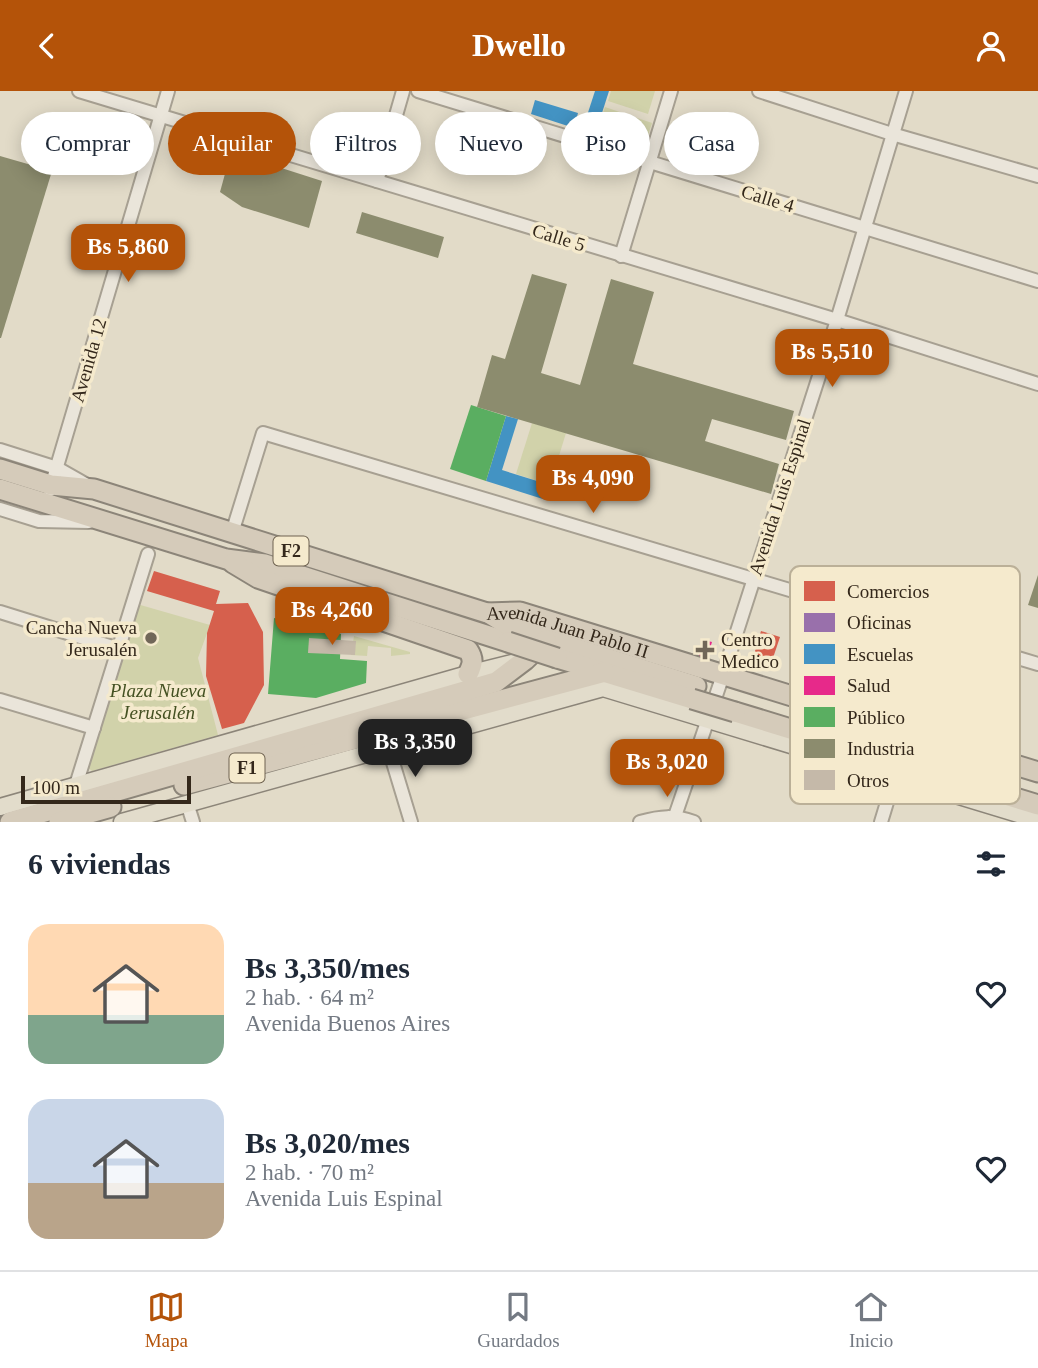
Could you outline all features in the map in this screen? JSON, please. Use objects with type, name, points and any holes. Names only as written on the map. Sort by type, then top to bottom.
[{"type":"highway","name":"Avenida Juan Pablo II","points":[[0,470],[51,485],[106,522],[226,559],[265,564],[557,658],[604,680],[694,693],[790,723]]},
{"type":"highway","name":"Avenida Juan Pablo II","points":[[0,489],[51,485],[94,489],[487,613],[520,612],[790,696]]},
{"type":"highway","points":[[226,559],[258,578],[468,650],[472,657],[468,674]]},
{"type":"highway","name":"F2","points":[[487,613],[514,629],[694,693]]},
{"type":"highway","name":"F1","points":[[4,808],[496,682],[546,640]]},
{"type":"highway","name":"F1","points":[[59,822],[182,785],[604,680]]},
{"type":"highway","name":"F2","points":[[737,706],[790,721]]},
{"type":"highway","name":"Avenida Juan Pablo II","points":[[1020,766],[1038,772]]},
{"type":"highway","name":"F2","points":[[1020,787],[1038,792]]},
{"type":"highway","name":"Avenida Juan Pablo II","points":[[1020,799],[1038,805]]},
{"type":"main road","points":[[4,808],[76,785],[525,660]]},
{"type":"main road","points":[[122,822],[388,746],[604,680]]},
{"type":"main road","name":"Avenida Juan Pablo II","points":[[604,680],[708,719],[790,744]]},
{"type":"main road","name":"Avenida Juan Pablo II","points":[[986,804],[1038,820]]},
{"type":"street","name":"Calle 5","points":[[79,91],[836,320],[1038,384]]},
{"type":"street","name":"Avenida 12","points":[[51,485],[168,91]]},
{"type":"street","points":[[377,181],[403,91]]},
{"type":"street","name":"Calle 4","points":[[418,91],[561,134]]},
{"type":"street","points":[[650,158],[671,91]]},
{"type":"street","points":[[759,91],[892,134],[1038,176]]},
{"type":"street","name":"Avenida Luis Espinal","points":[[674,819],[723,675],[906,91]]},
{"type":"street","name":"Calle 4","points":[[650,161],[1038,281]]},
{"type":"street","points":[[621,256],[645,175]]},
{"type":"street","points":[[232,533],[263,433],[790,591]]},
{"type":"street","name":"Avenida Juan Pablo II","points":[[0,450],[51,485]]},
{"type":"street","name":"Avenida Juan Pablo II","points":[[0,509],[38,521],[106,522]]},
{"type":"street","points":[[76,785],[148,554]]},
{"type":"street","points":[[0,612],[119,649]]},
{"type":"street","points":[[1020,659],[1038,664]]},
{"type":"street","points":[[0,700],[94,728]]},
{"type":"street","points":[[388,746],[411,822]]},
{"type":"street","points":[[187,803],[193,822]]},
{"type":"street","points":[[881,822],[886,804]]},
{"type":"street","points":[[640,822],[666,815],[694,822]]},
{"type":"green space","points":[[611,91],[655,91],[649,112],[608,101]]},
{"type":"green space","points":[[605,107],[620,112],[603,112]]},
{"type":"green space","points":[[532,423],[566,433],[550,485],[516,474]]},
{"type":"green space","name":"Plaza Nueva Jerusalén","points":[[137,604],[210,625],[198,658],[218,735],[92,771],[86,766]]},
{"type":"green space","points":[[354,636],[410,654],[391,656],[391,648],[368,646],[367,656],[351,655]]},
{"type":"building: Comercios","points":[[154,571],[220,591],[216,604],[248,603],[263,632],[264,685],[244,723],[222,729],[206,676],[207,633],[214,611],[147,591]]},
{"type":"building: Comercios","points":[[761,631],[780,637],[771,664],[756,657],[755,651]]},
{"type":"building: Escuelas","points":[[595,91],[609,91],[602,112],[588,112]]},
{"type":"building: Escuelas","points":[[535,100],[575,112],[561,112],[561,124],[547,119],[547,112],[532,112]]},
{"type":"building: Escuelas","points":[[506,416],[518,419],[502,470],[550,485],[546,500],[486,481]]},
{"type":"building: Salud","points":[[704,640],[712,642],[707,658],[699,656]]},
{"type":"building: Público","points":[[471,405],[506,416],[486,481],[450,469]]},
{"type":"building: Público","points":[[274,618],[341,634],[340,659],[367,661],[366,683],[316,698],[268,694]]},
{"type":"building: Industria","points":[[0,156],[21,162],[21,175],[51,175],[0,338]]},
{"type":"building: Industria","points":[[296,173],[322,181],[309,228],[242,207],[220,192],[225,175],[296,175]]},
{"type":"building: Industria","points":[[362,212],[444,237],[438,258],[356,233]]},
{"type":"building: Industria","points":[[532,274],[567,284],[541,373],[580,385],[611,279],[654,292],[633,364],[794,411],[786,440],[712,419],[705,441],[779,464],[771,494],[477,407],[492,355],[505,359]]},
{"type":"building: Industria","points":[[1038,575],[1038,608],[1028,605]]},
{"type":"building: Otros","points":[[309,638],[356,641],[355,655],[308,653]]},
{"type":"place","name":"Cancha Nueva Jerusalén","points":[[151,638]]},
{"type":"place","name":"Centro Medico","points":[[705,650]]}]
